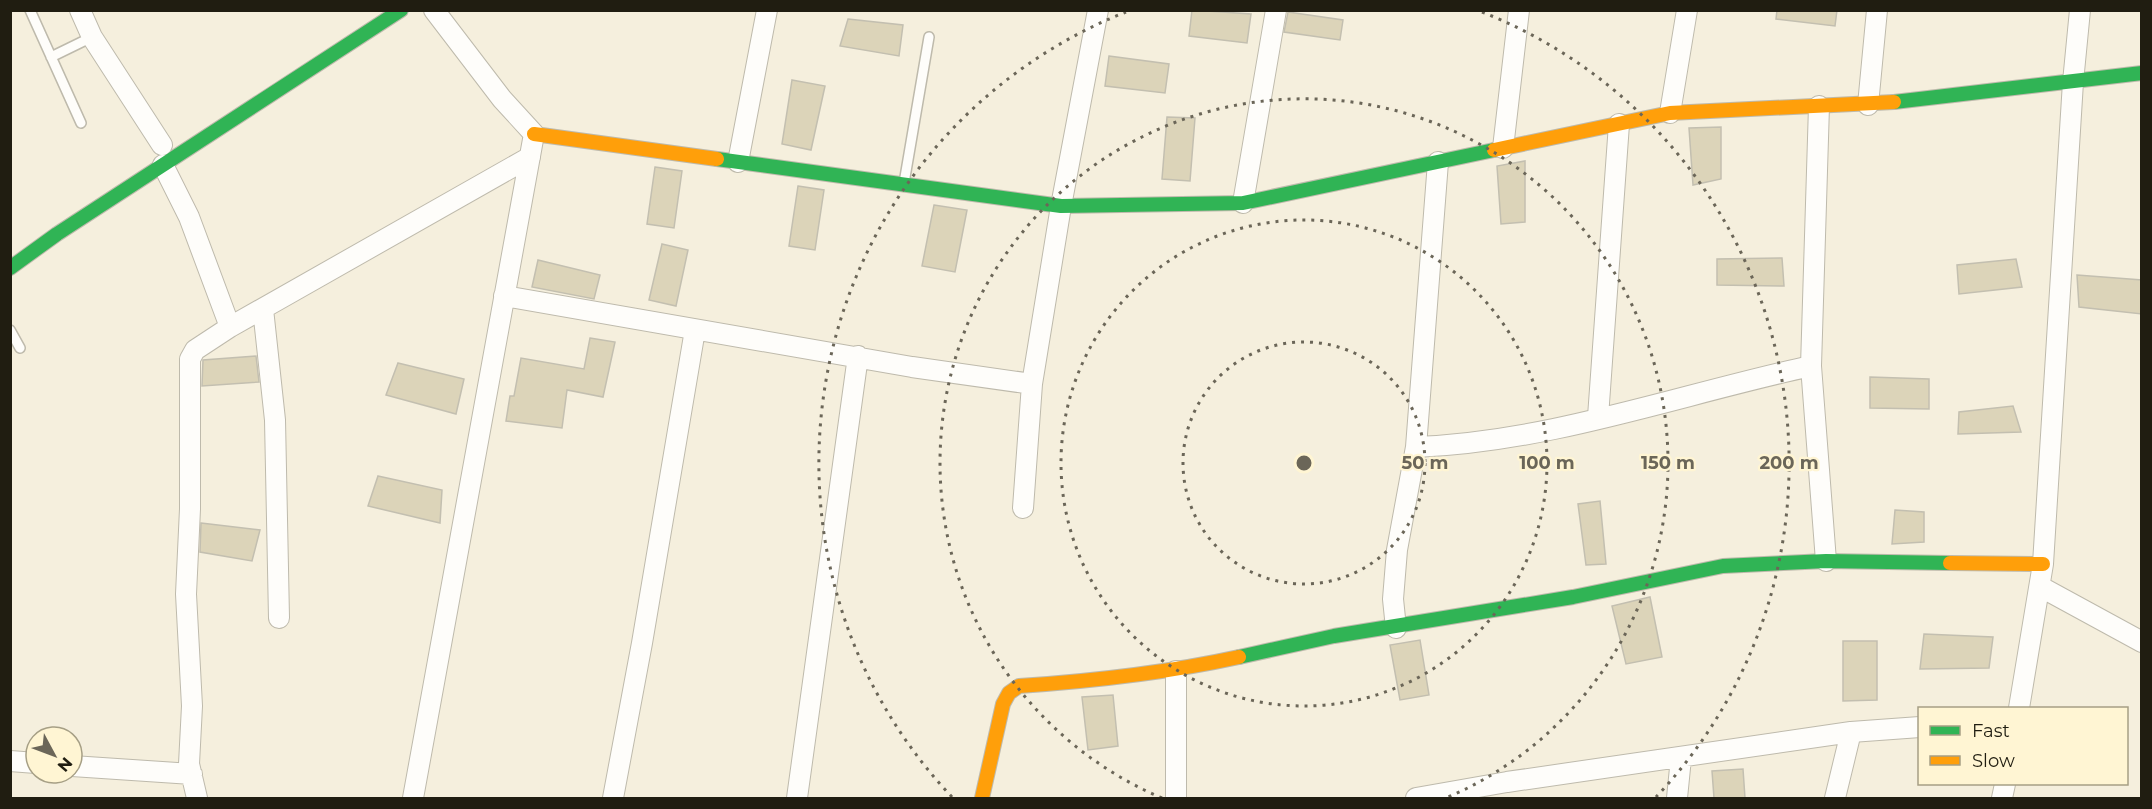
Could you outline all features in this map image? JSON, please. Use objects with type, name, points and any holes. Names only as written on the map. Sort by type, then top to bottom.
[{"type":"street","points":[[80,10],[92,37],[162,150],[230,327]]},
{"type":"street","points":[[10,268],[162,150],[401,10]]},
{"type":"street","points":[[434,10],[502,99],[534,134],[1061,206],[1243,203],[1670,113],[1869,105],[2142,73]]},
{"type":"street","points":[[738,162],[767,10]]},
{"type":"street","points":[[1023,508],[1032,384],[1061,206],[1098,10]]},
{"type":"street","points":[[1243,203],[1276,10]]},
{"type":"street","points":[[1503,148],[1519,10]]},
{"type":"street","points":[[1670,113],[1687,10]]},
{"type":"street","points":[[1869,105],[1877,10]]},
{"type":"street","points":[[2019,707],[2043,564],[2073,82],[2080,10]]},
{"type":"street","points":[[1819,106],[1811,366],[1826,561]]},
{"type":"street","points":[[1598,417],[1619,124]]},
{"type":"street","points":[[412,798],[534,134]]},
{"type":"street","points":[[197,798],[189,764],[192,706],[186,594],[190,509],[190,359],[195,350],[230,327],[530,157]]},
{"type":"street","points":[[1396,628],[1393,599],[1397,550],[1416,447],[1438,162]]},
{"type":"street","points":[[504,296],[912,367],[1032,384]]},
{"type":"street","points":[[263,309],[275,420],[279,618]]},
{"type":"street","points":[[613,798],[642,643],[695,330]]},
{"type":"street","points":[[797,798],[858,356]]},
{"type":"street","points":[[1416,447],[1462,445],[1598,417],[1811,366]]},
{"type":"street","points":[[982,798],[1003,704],[1009,693],[1019,686],[1176,671],[1334,636],[1396,628],[1574,597],[1723,566],[1826,561],[2043,564]]},
{"type":"street","points":[[2040,587],[2142,642]]},
{"type":"street","points":[[1176,671],[1176,798]]},
{"type":"street","points":[[1416,798],[1510,790],[1682,758],[1851,732],[1918,727]]},
{"type":"street","points":[[1835,798],[1851,732]]},
{"type":"street","points":[[1677,798],[1682,758]]},
{"type":"street","points":[[84,767],[192,774]]},
{"type":"lane","points":[[30,10],[81,123]]},
{"type":"lane","points":[[51,57],[92,37]]},
{"type":"lane","points":[[904,184],[929,37]]},
{"type":"lane","points":[[10,330],[20,348]]},
{"type":"building","points":[[1192,10],[1251,14],[1247,43],[1189,36]]},
{"type":"building","points":[[1777,10],[1837,10],[1835,26],[1776,19]]},
{"type":"building","points":[[1288,12],[1343,20],[1340,40],[1284,32]]},
{"type":"building","points":[[848,19],[903,25],[899,56],[840,46]]},
{"type":"building","points":[[1109,56],[1169,64],[1165,93],[1105,86]]},
{"type":"building","points":[[792,80],[825,86],[811,150],[782,144]]},
{"type":"building","points":[[1167,117],[1195,118],[1190,181],[1162,179]]},
{"type":"building","points":[[1721,127],[1721,179],[1693,185],[1689,128]]},
{"type":"building","points":[[1525,161],[1525,222],[1501,224],[1497,166]]},
{"type":"building","points":[[655,167],[682,171],[674,228],[647,224]]},
{"type":"building","points":[[798,186],[824,190],[815,250],[789,246]]},
{"type":"building","points":[[934,205],[967,210],[955,272],[922,266]]},
{"type":"building","points":[[662,244],[688,250],[676,306],[649,300]]},
{"type":"building","points":[[1782,258],[1784,286],[1717,285],[1717,259]]},
{"type":"building","points":[[2016,259],[2022,287],[1959,294],[1957,265]]},
{"type":"building","points":[[538,260],[600,275],[594,299],[532,287]]},
{"type":"building","points":[[2077,275],[2142,280],[2142,314],[2079,307]]},
{"type":"building","points":[[590,338],[615,342],[603,397],[567,390],[562,428],[506,421],[510,396],[514,396],[521,358],[584,369]]},
{"type":"building","points":[[256,356],[259,382],[202,386],[203,360]]},
{"type":"building","points":[[398,363],[464,379],[456,414],[386,395]]},
{"type":"building","points":[[1870,377],[1929,379],[1929,409],[1870,408]]},
{"type":"building","points":[[2013,406],[2021,432],[1958,434],[1959,412]]},
{"type":"building","points":[[378,476],[442,490],[440,523],[368,506]]},
{"type":"building","points":[[1600,501],[1606,564],[1586,565],[1578,504]]},
{"type":"building","points":[[1895,510],[1924,512],[1924,542],[1892,544]]},
{"type":"building","points":[[201,523],[260,530],[252,561],[200,552]]},
{"type":"building","points":[[1650,597],[1662,657],[1626,664],[1612,606]]},
{"type":"building","points":[[1924,634],[1993,637],[1989,668],[1920,669]]},
{"type":"building","points":[[1420,640],[1429,695],[1400,700],[1390,645]]},
{"type":"building","points":[[1843,641],[1877,641],[1877,700],[1843,701]]},
{"type":"building","points":[[1113,695],[1118,746],[1088,750],[1082,697]]},
{"type":"building","points":[[1743,769],[1745,798],[1714,798],[1712,771]]},
{"type":"traffic: fast","points":[[10,268],[57,234],[401,10]]},
{"type":"traffic: fast","points":[[1894,102],[2142,73]]},
{"type":"traffic: fast","points":[[717,159],[1061,206],[1243,203],[1494,150]]},
{"type":"traffic: fast","points":[[1239,657],[1334,636],[1573,597],[1723,566],[1826,561],[1950,563]]},
{"type":"traffic: slow","points":[[1494,150],[1670,113],[1894,102]]},
{"type":"traffic: slow","points":[[534,134],[717,159]]},
{"type":"traffic: slow","points":[[1950,563],[2043,564]]},
{"type":"traffic: slow","points":[[982,798],[1003,704],[1009,693],[1019,686],[1130,676],[1239,657]]}]
